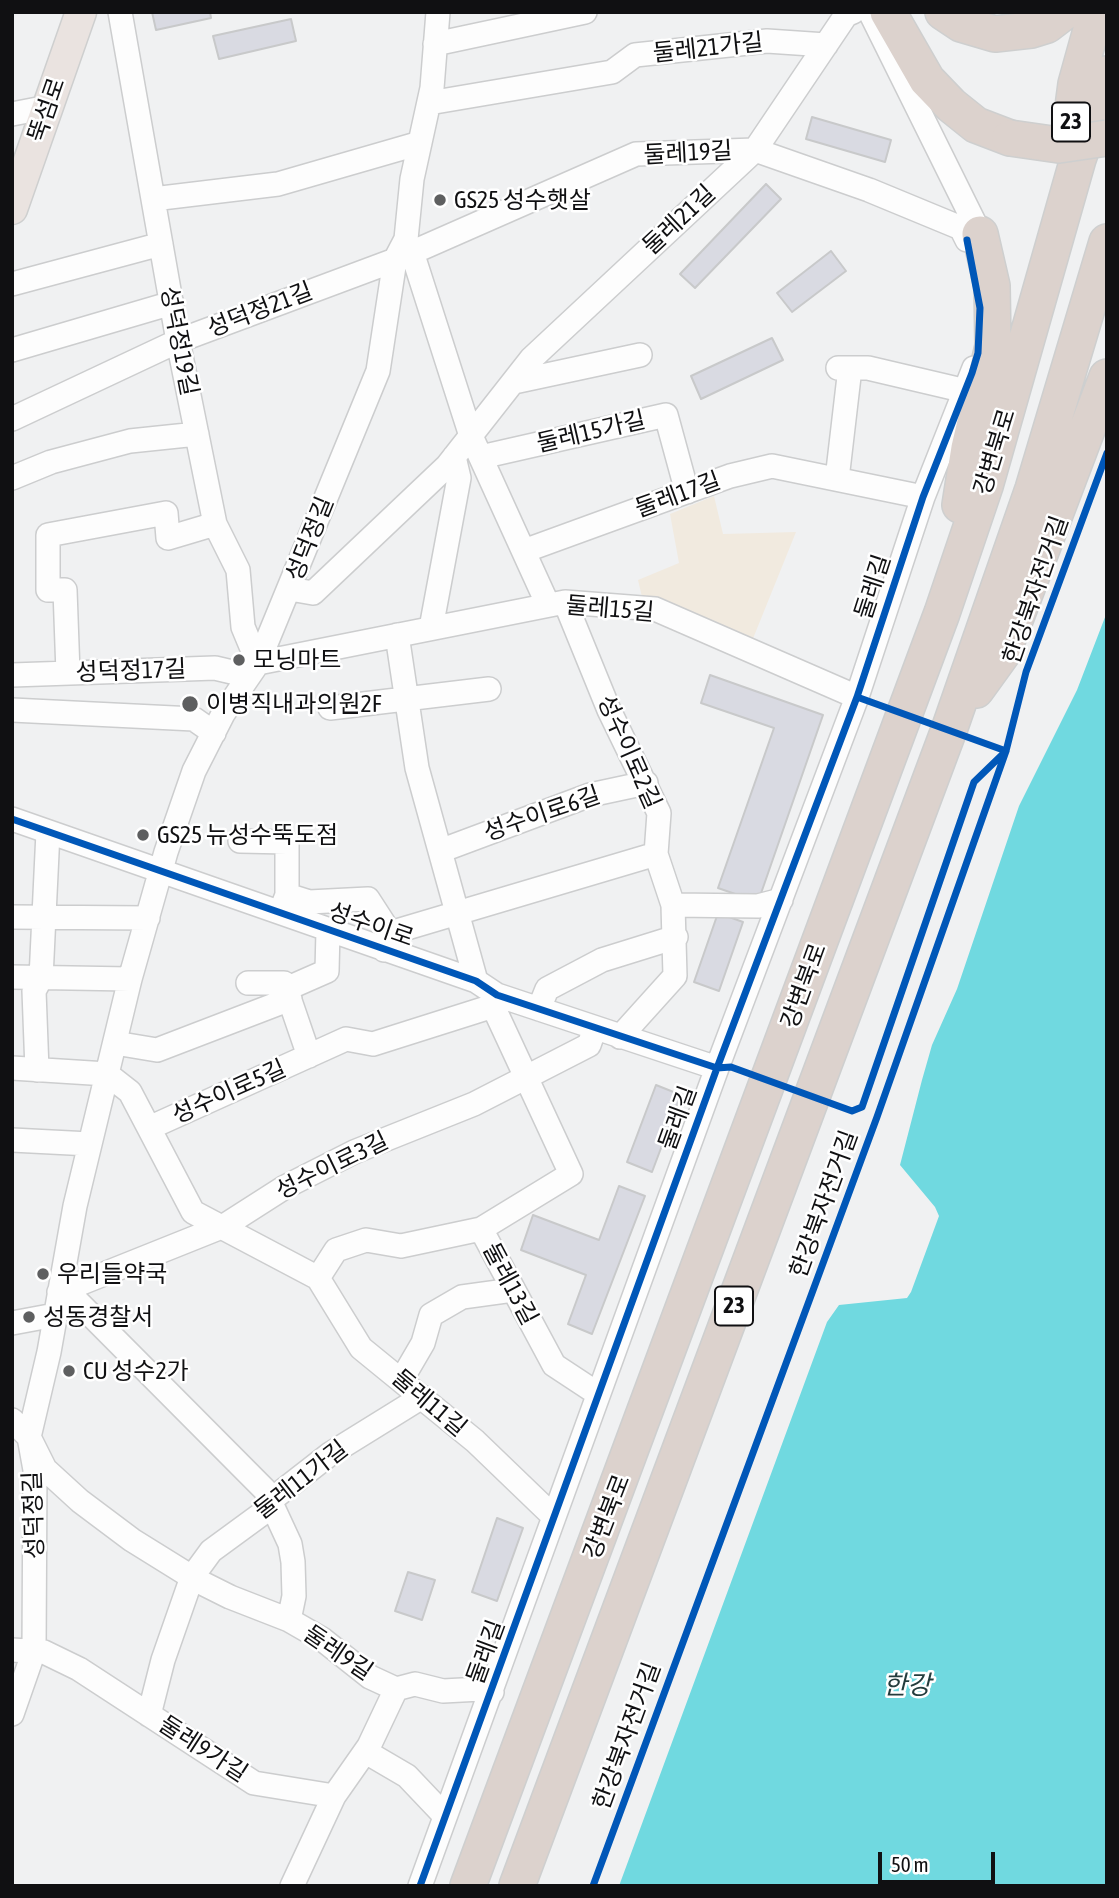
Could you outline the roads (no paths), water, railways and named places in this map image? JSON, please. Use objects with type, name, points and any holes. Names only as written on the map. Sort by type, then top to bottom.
[{"type":"highway","points":[[888,12],[927,80],[951,105],[976,125],[1010,138],[1059,145],[1107,138]]},
{"type":"highway","points":[[943,12],[961,24],[995,34],[1031,30],[1047,25],[1064,12]]},
{"type":"highway","name":"23","points":[[1057,235],[1076,84],[1096,12]]},
{"type":"highway","name":"강변북로","points":[[468,1886],[942,613],[985,486],[1057,235],[1107,74]]},
{"type":"highway","points":[[942,613],[969,448],[993,346],[992,286],[973,237]]},
{"type":"highway","name":"강변북로","points":[[517,1886],[950,727],[1033,489],[1107,242]]},
{"type":"highway","name":"23","points":[[950,727],[1002,654],[1107,377]]},
{"type":"main road","name":"뚝섬로","points":[[12,209],[81,12]]},
{"type":"street","name":"성덕정19길","points":[[120,12],[178,341],[215,524],[238,570],[243,627],[253,670]]},
{"type":"street","name":"성덕정길","points":[[12,1714],[23,1651],[34,1470],[21,1438],[62,1291],[90,1144],[130,979],[160,873],[194,771],[253,670],[290,589],[378,371],[404,256],[412,179],[429,103],[438,12]]},
{"type":"street","points":[[435,44],[585,12]]},
{"type":"street","name":"둘레길","points":[[419,1886],[492,1692],[717,1068],[857,697],[923,497],[966,391],[978,353],[979,308],[973,237],[870,12]]},
{"type":"street","name":"둘레21길","points":[[290,589],[313,593],[454,457],[531,359],[755,150],[846,13]]},
{"type":"street","name":"둘레21가길","points":[[429,103],[612,72],[635,55],[767,41],[826,45]]},
{"type":"street","points":[[12,114],[48,107]]},
{"type":"street","points":[[153,199],[278,184],[420,144]]},
{"type":"street","name":"둘레19길","points":[[404,256],[636,154],[755,150],[869,190],[961,228],[973,237]]},
{"type":"street","points":[[12,284],[161,244]]},
{"type":"street","points":[[404,256],[471,436],[524,551],[556,603]]},
{"type":"street","name":"성덕정21길","points":[[12,419],[178,341],[404,256]]},
{"type":"street","points":[[12,350],[172,303]]},
{"type":"street","points":[[514,382],[640,355]]},
{"type":"street","points":[[837,479],[844,368],[868,368],[966,391]]},
{"type":"street","name":"둘레15가길","points":[[481,457],[666,415],[687,492]]},
{"type":"street","points":[[12,478],[51,462],[131,441],[197,434]]},
{"type":"street","points":[[431,628],[459,478],[454,457]]},
{"type":"street","name":"둘레17길","points":[[524,551],[730,476],[772,466],[923,497]]},
{"type":"street","points":[[68,673],[65,590],[48,590],[48,535],[166,513],[168,538],[215,524]]},
{"type":"street","name":"둘레15길","points":[[253,670],[397,635],[556,603],[655,609],[857,697]]},
{"type":"street","name":"성수이로2길","points":[[556,603],[659,813],[656,854],[673,905],[675,976],[620,1037]]},
{"type":"street","points":[[397,635],[417,768],[476,981]]},
{"type":"street","name":"성덕정17길","points":[[12,675],[215,668],[253,670]]},
{"type":"street","points":[[330,708],[489,689]]},
{"type":"street","points":[[12,710],[194,719],[214,733]]},
{"type":"street","name":"성수이로6길","points":[[440,850],[590,795],[646,783]]},
{"type":"street","name":"성수이로","points":[[12,819],[160,873],[284,905],[328,930],[387,941],[476,981],[495,1000],[539,1009],[717,1068]]},
{"type":"street","points":[[37,1069],[34,991],[41,978],[48,832]]},
{"type":"street","points":[[240,841],[287,842],[284,905],[368,899],[387,941],[458,912],[656,854]]},
{"type":"street","points":[[673,905],[758,906],[781,900]]},
{"type":"street","points":[[12,917],[148,918]]},
{"type":"street","points":[[115,1043],[157,1050],[288,994],[327,971],[328,930]]},
{"type":"street","points":[[539,1009],[547,989],[602,960],[676,937]]},
{"type":"street","points":[[12,977],[130,979]]},
{"type":"street","points":[[248,983],[285,983],[288,994]]},
{"type":"street","name":"성수이로5길","points":[[288,994],[309,1056]]},
{"type":"street","name":"성수이로5길","points":[[149,1128],[346,1039],[373,1044],[495,1000]]},
{"type":"street","name":"둘레13길","points":[[495,1000],[526,1078],[571,1174],[481,1229],[554,1365],[597,1395]]},
{"type":"street","name":"성수이로3길","points":[[62,1291],[224,1226],[285,1187],[354,1152],[474,1104],[589,1045],[594,1028]]},
{"type":"street","points":[[12,1068],[107,1074]]},
{"type":"street","name":"둘레11길","points":[[107,1074],[130,1092],[193,1212],[224,1226],[318,1279],[361,1348],[475,1441],[554,1517]]},
{"type":"street","points":[[12,1140],[90,1144]]},
{"type":"street","points":[[318,1279],[336,1250],[366,1240],[401,1246],[481,1229]]},
{"type":"street","points":[[402,1379],[423,1343],[431,1315],[462,1297],[513,1290]]},
{"type":"street","points":[[62,1291],[242,1465],[271,1500],[289,1544],[293,1562],[294,1596],[289,1620]]},
{"type":"street","points":[[12,1323],[55,1315]]},
{"type":"street","name":"둘레11가길","points":[[192,1577],[211,1551],[267,1510],[271,1500],[330,1454],[422,1397]]},
{"type":"street","name":"둘레9길","points":[[12,1420],[21,1438],[45,1469],[80,1501],[132,1540],[192,1577],[230,1597],[289,1620],[322,1639],[370,1677],[396,1689],[415,1684],[456,1693],[481,1689],[492,1692]]},
{"type":"street","points":[[149,1715],[163,1660],[192,1577]]},
{"type":"street","name":"둘레9가길","points":[[23,1651],[57,1657],[79,1669],[254,1783],[334,1796]]},
{"type":"street","points":[[292,1886],[334,1796],[366,1752],[396,1689]]},
{"type":"street","points":[[366,1752],[407,1776],[445,1816]]},
{"type":"water","name":"한강","points":[[1107,612],[1107,1886],[619,1886],[827,1322],[839,1305],[907,1298],[911,1292],[939,1216],[935,1207],[900,1165],[932,1045],[957,989],[1019,806],[1077,690]]},
{"type":"place","name":"GS25 성수햇살","points":[[440,200]]},
{"type":"place","name":"모닝마트","points":[[239,660]]},
{"type":"place","name":"이병직내과의원2F","points":[[190,704]]},
{"type":"place","name":"GS25 뉴성수뚝도점","points":[[143,835]]},
{"type":"place","name":"우리들약국","points":[[43,1274]]},
{"type":"place","name":"성동경찰서","points":[[29,1317]]},
{"type":"place","name":"CU 성수2가","points":[[69,1371]]}]
